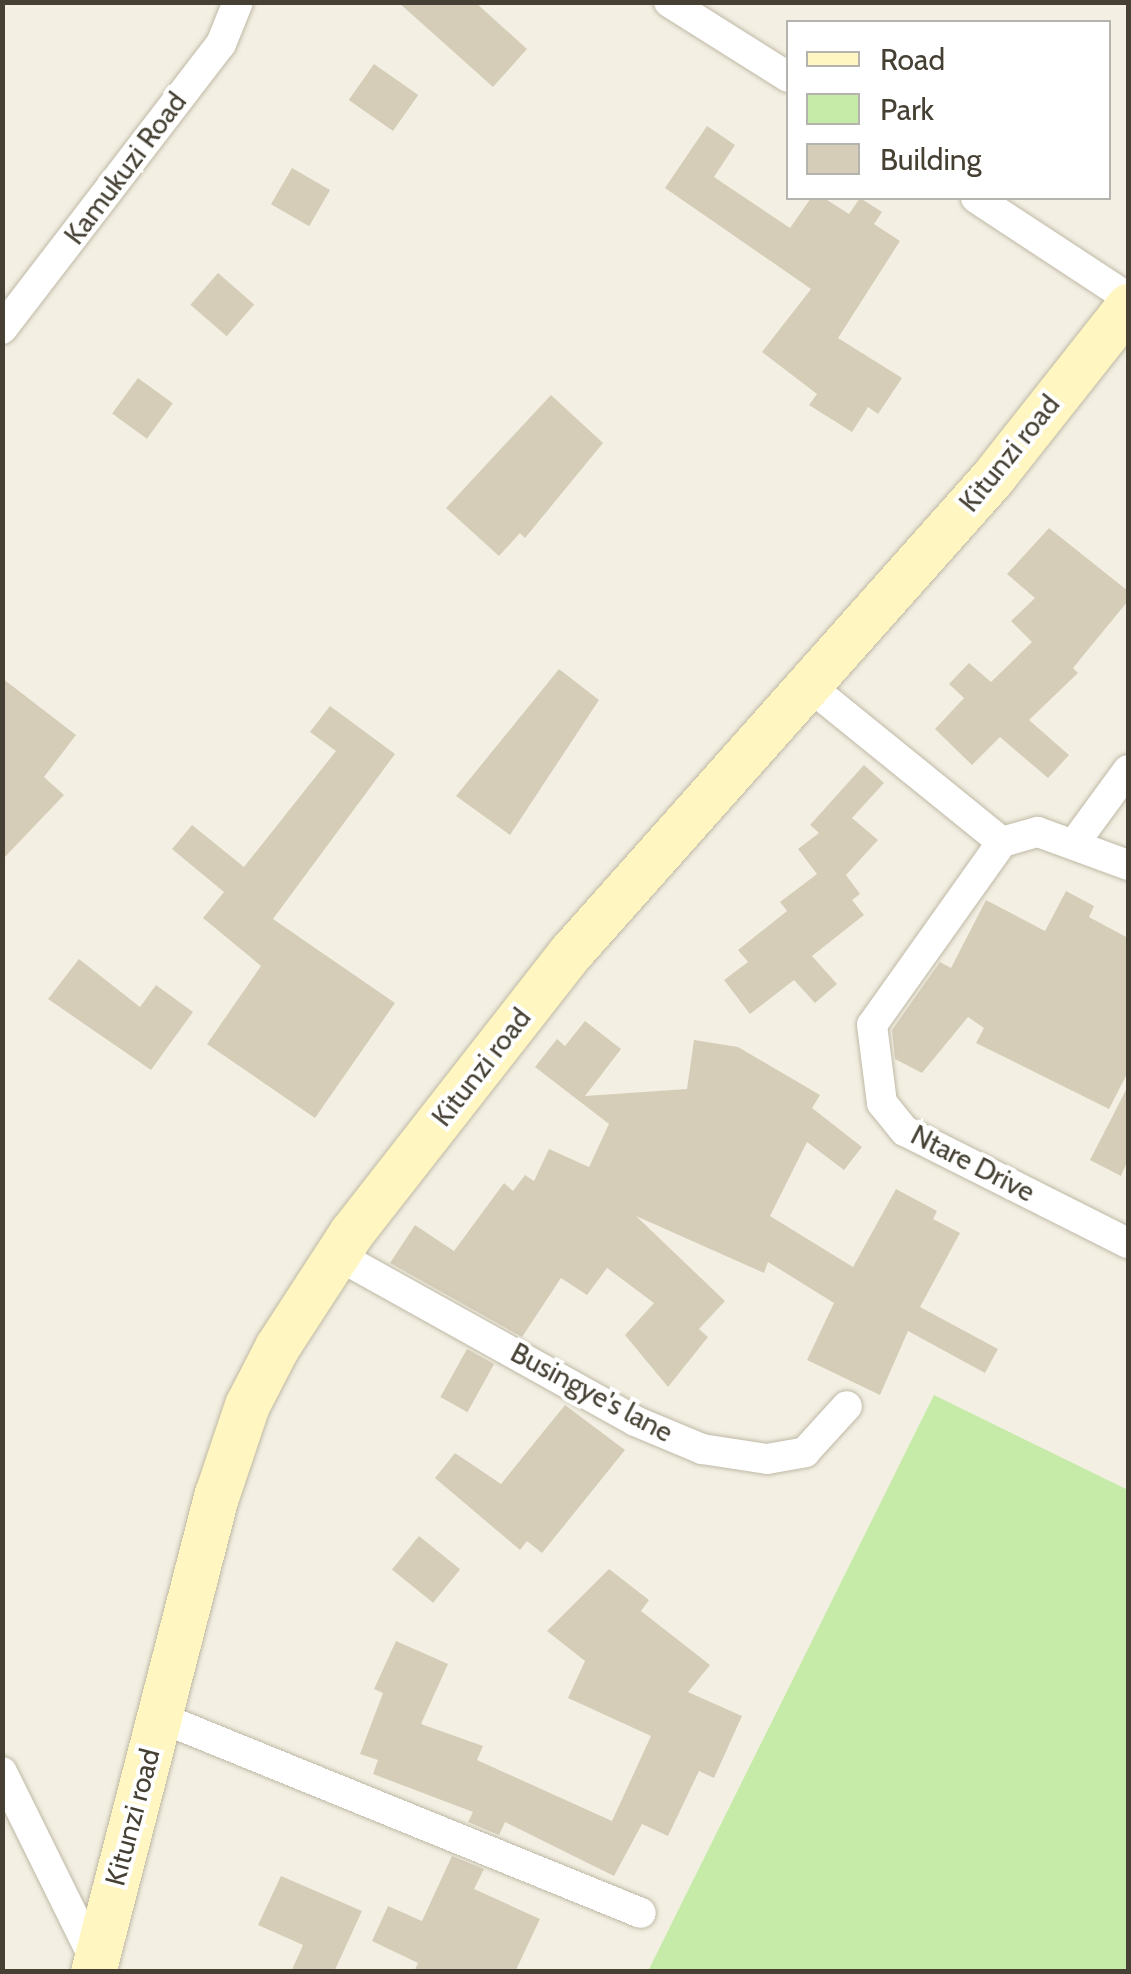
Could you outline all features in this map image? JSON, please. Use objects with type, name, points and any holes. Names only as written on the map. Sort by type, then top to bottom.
[{"type":"street","name":"Kamukuzi Road","points":[[2,329],[221,44],[238,2]]},
{"type":"street","points":[[668,2],[786,76]]},
{"type":"street","points":[[979,200],[1128,298]]},
{"type":"street","name":"Kitunzi road","points":[[99,1969],[159,1717],[247,1405],[337,1255],[570,953],[993,477],[1128,306]]},
{"type":"street","points":[[808,685],[1002,842],[1038,832],[1076,841],[1128,865]]},
{"type":"street","points":[[1076,841],[1128,770]]},
{"type":"street","name":"Ntare Drive","points":[[1002,842],[872,1025],[882,1104],[905,1131],[1128,1243]]},
{"type":"street","name":"Busingye's lane","points":[[337,1255],[634,1421],[702,1449],[767,1459],[805,1452],[847,1406]]},
{"type":"street","points":[[159,1717],[641,1913]]},
{"type":"street","points":[[2,1772],[99,1969]]},
{"type":"green space","points":[[934,1395],[1128,1490],[1128,1971],[648,1971]]},
{"type":"building","points":[[398,2],[475,2],[527,49],[493,87]]},
{"type":"building","points":[[374,64],[418,95],[393,131],[349,100]]},
{"type":"building","points":[[707,126],[735,145],[714,177],[790,228],[810,200],[827,200],[849,214],[859,200],[863,200],[882,212],[874,224],[900,241],[838,338],[902,378],[878,414],[868,407],[852,432],[809,405],[817,394],[762,352],[811,289],[665,188]]},
{"type":"building","points":[[292,168],[330,190],[309,226],[271,204]]},
{"type":"building","points":[[218,273],[254,304],[227,336],[190,305]]},
{"type":"building","points":[[138,378],[173,403],[147,439],[112,414]]},
{"type":"building","points":[[551,395],[603,443],[525,538],[520,533],[499,556],[446,508]]},
{"type":"building","points":[[1049,528],[1128,591],[1128,601],[1073,668],[1078,673],[1029,720],[1069,755],[1048,778],[1000,737],[972,765],[935,729],[964,698],[949,684],[969,663],[991,682],[1032,642],[1011,621],[1035,598],[1007,574]]},
{"type":"building","points":[[559,669],[599,700],[510,835],[456,796]]},
{"type":"building","points":[[2,678],[76,735],[44,777],[64,795],[2,860]]},
{"type":"building","points":[[330,706],[395,754],[273,919],[395,1003],[315,1118],[207,1044],[261,966],[203,918],[224,892],[172,849],[192,825],[244,867],[336,751],[310,732]]},
{"type":"building","points":[[864,765],[884,783],[852,818],[878,840],[846,875],[860,894],[852,900],[864,915],[812,956],[837,984],[815,1003],[794,980],[750,1014],[724,980],[748,962],[738,950],[787,911],[780,902],[817,874],[798,849],[819,833],[810,825]]},
{"type":"building","points":[[1066,891],[1094,906],[1089,917],[1128,938],[1128,1072],[1109,1109],[976,1043],[984,1028],[968,1017],[922,1073],[895,1059],[892,1030],[940,962],[951,968],[986,900],[1045,931]]},
{"type":"building","points":[[79,959],[140,1007],[156,985],[193,1012],[151,1070],[48,999]]},
{"type":"building","points":[[585,1021],[621,1049],[585,1096],[687,1089],[694,1040],[738,1047],[820,1095],[812,1108],[862,1147],[844,1170],[807,1142],[770,1216],[853,1267],[896,1189],[937,1211],[933,1219],[960,1233],[920,1307],[998,1349],[985,1373],[908,1331],[880,1395],[807,1360],[834,1303],[768,1262],[764,1273],[636,1216],[725,1301],[699,1329],[708,1337],[668,1387],[625,1335],[654,1303],[607,1268],[587,1295],[561,1278],[522,1337],[390,1263],[415,1225],[454,1251],[504,1183],[513,1191],[525,1175],[534,1181],[549,1149],[589,1167],[609,1124],[535,1067],[557,1039],[565,1046]]},
{"type":"building","points":[[1128,1086],[1128,1160],[1121,1176],[1090,1160]]},
{"type":"building","points":[[467,1349],[494,1364],[467,1412],[440,1397]]},
{"type":"building","points":[[565,1405],[625,1450],[542,1553],[527,1541],[520,1550],[435,1478],[455,1453],[501,1484]]},
{"type":"building","points":[[419,1536],[460,1569],[433,1603],[392,1569]]},
{"type":"building","points":[[609,1569],[649,1600],[641,1611],[710,1665],[688,1692],[742,1716],[714,1778],[699,1771],[668,1836],[642,1824],[614,1876],[505,1822],[499,1835],[468,1822],[473,1812],[373,1774],[378,1760],[360,1754],[383,1693],[374,1689],[396,1641],[448,1664],[421,1724],[483,1746],[477,1760],[612,1821],[651,1736],[568,1698],[585,1661],[547,1631]]},
{"type":"building","points":[[452,1856],[484,1869],[474,1889],[540,1919],[515,1972],[414,1972],[418,1963],[372,1941],[388,1906],[422,1921]]},
{"type":"building","points":[[281,1876],[362,1911],[334,1972],[291,1972],[303,1945],[258,1925]]}]
